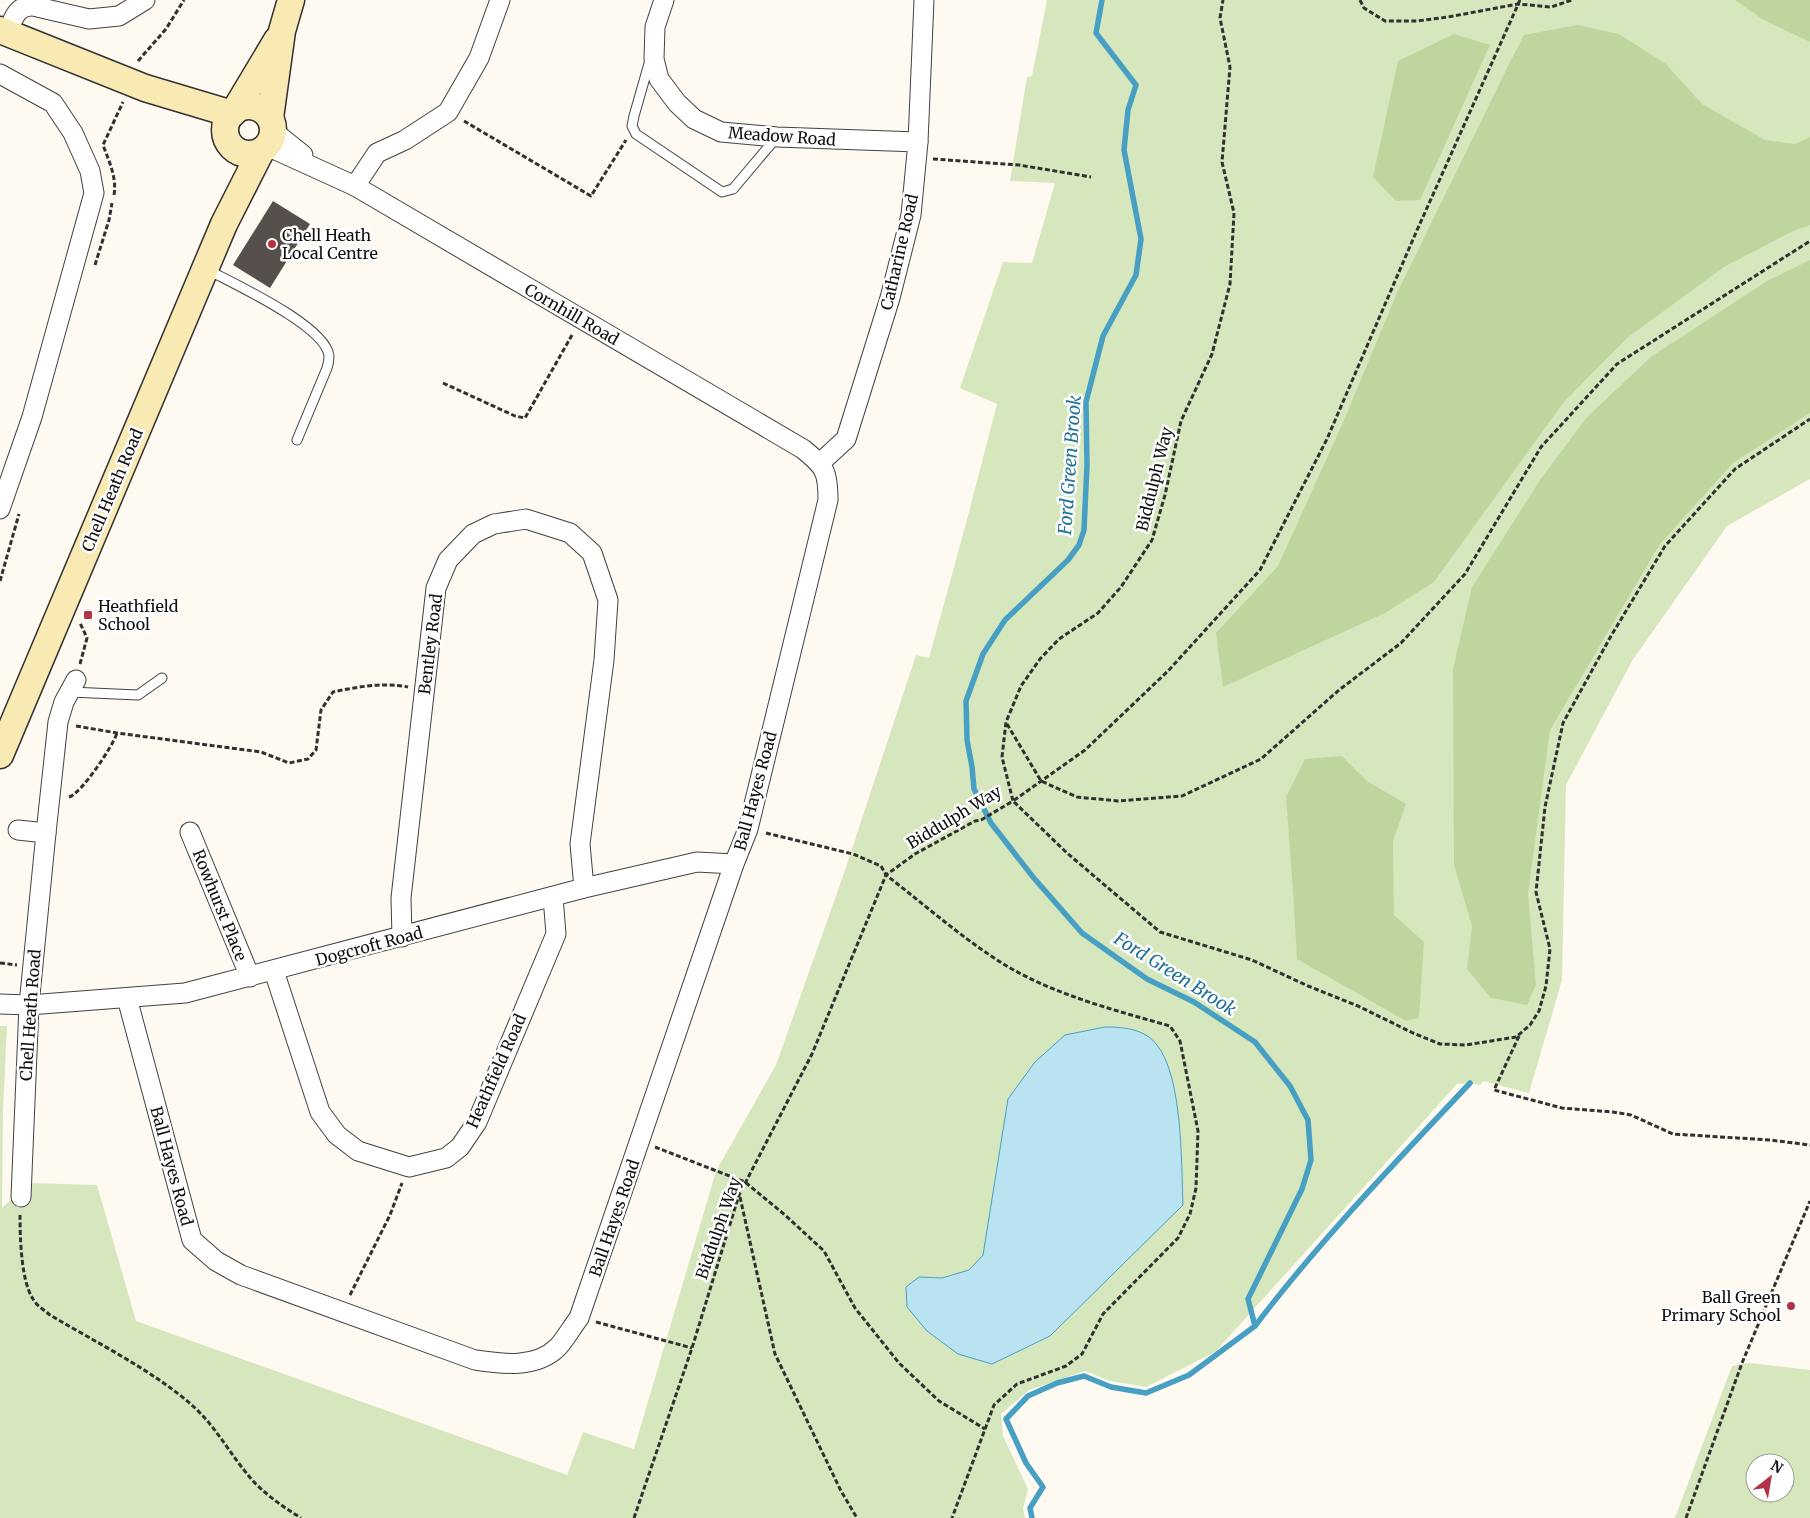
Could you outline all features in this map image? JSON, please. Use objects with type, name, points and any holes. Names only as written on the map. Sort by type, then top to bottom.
[{"type":"street","points":[[145,0],[119,16],[89,19],[25,5],[18,10],[3,32],[139,85],[233,113]]},
{"type":"street","name":"Chell Heath Road","points":[[0,756],[224,224],[268,137],[282,31],[291,0]]},
{"type":"street","points":[[355,186],[377,153],[405,140],[448,112],[479,58],[500,0]]},
{"type":"street","name":"Meadow Road","points":[[664,0],[655,27],[654,58],[658,79],[694,119],[721,132],[918,150]]},
{"type":"street","name":"Catharine Road","points":[[820,463],[846,438],[890,298],[911,215],[918,150],[924,0]]},
{"type":"street","name":"Chell Heath Road","points":[[233,113],[282,31]]},
{"type":"street","points":[[0,74],[53,103],[73,133],[90,171],[94,193],[32,417],[0,509]]},
{"type":"street","points":[[139,85],[230,143],[239,151],[247,154],[268,137],[265,112],[246,106],[233,113],[226,126],[230,143]]},
{"type":"street","name":"Cornhill Road","points":[[268,137],[321,170],[355,186],[802,449],[820,463]]},
{"type":"street","name":"Chell Heath Road","points":[[224,224],[230,143]]},
{"type":"street","name":"Ball Hayes Road","points":[[127,998],[192,1240],[216,1261],[241,1275],[475,1360],[502,1364],[523,1363],[542,1358],[558,1348],[579,1318],[734,864],[748,829],[828,500],[828,479],[820,463]]},
{"type":"street","name":"Bentley Road","points":[[402,937],[401,898],[436,588],[448,560],[473,534],[494,524],[526,519],[570,533],[592,553],[608,600],[604,660],[580,844],[584,888]]},
{"type":"street","name":"Chell Heath Road","points":[[21,1197],[29,1005],[46,833],[58,722],[64,702],[73,686]]},
{"type":"street","points":[[18,830],[46,833]]},
{"type":"street","name":"Rowhurst Place","points":[[190,832],[250,977]]},
{"type":"street","name":"Dogcroft Road","points":[[0,1004],[29,1005],[185,993],[584,888],[697,862],[734,864]]},
{"type":"street","name":"Heathfield Road","points":[[408,1167],[446,1158],[460,1147],[477,1122],[556,934],[552,897]]},
{"type":"street","points":[[274,971],[320,1112],[336,1135],[358,1151],[408,1167]]},
{"type":"lane","points":[[654,45],[634,116],[632,126],[636,134],[722,192],[733,190],[777,137]]},
{"type":"lane","points":[[206,268],[303,323],[324,344],[329,356],[327,368],[296,440]]},
{"type":"lane","points":[[73,686],[138,695],[162,678]]},
{"type":"path","points":[[103,145],[139,85],[137,63],[166,29],[184,0]]},
{"type":"path","name":"Biddulph Way","points":[[634,1518],[692,1348],[739,1195],[812,1054],[886,875],[931,845],[975,821],[981,820],[1013,801],[1002,757],[1006,722],[1021,686],[1040,659],[1059,639],[1098,613],[1121,587],[1152,540],[1165,495],[1181,421],[1212,354],[1230,284],[1234,213],[1222,162],[1230,67],[1220,18],[1223,0]]},
{"type":"path","points":[[1360,0],[1364,8],[1385,21],[1417,21],[1518,4],[1551,7],[1572,0]]},
{"type":"path","points":[[1520,0],[1414,237],[1327,439],[1260,570],[1168,671],[1085,750],[1013,801],[1067,853],[1160,932],[1252,960],[1440,1044],[1466,1045],[1516,1037],[1530,1025],[1539,1011],[1546,986],[1550,948],[1536,892],[1546,807],[1563,723],[1611,636],[1665,546],[1735,469],[1810,419]]},
{"type":"path","points":[[448,112],[592,196],[628,135],[634,131]]},
{"type":"path","points":[[918,150],[1091,177]]},
{"type":"path","points":[[1006,722],[1041,781],[1077,797],[1118,801],[1182,796],[1261,759],[1339,690],[1401,643],[1465,574],[1541,447],[1617,364],[1810,241]]},
{"type":"path","points":[[443,383],[516,416],[525,418],[581,319]]},
{"type":"path","points":[[68,595],[87,638],[73,686]]},
{"type":"path","points":[[58,722],[117,733],[261,752],[288,763],[308,759],[316,750],[321,710],[333,692],[356,687],[396,685],[425,689]]},
{"type":"path","points":[[50,802],[73,796],[114,742],[117,733]]},
{"type":"path","points":[[748,829],[853,854],[880,866],[886,875],[1005,965],[1055,990],[1170,1026],[1180,1041],[1198,1131],[1196,1188],[1190,1214],[1178,1238],[1103,1314],[1082,1354],[1066,1366],[1017,1384],[994,1405],[952,1518]]},
{"type":"path","points":[[1519,1035],[1494,1090],[1562,1108],[1631,1115],[1673,1134],[1770,1140],[1810,1145]]},
{"type":"path","points":[[640,1141],[745,1182],[824,1251],[855,1308],[898,1363],[939,1401],[985,1428]]},
{"type":"path","points":[[341,1311],[390,1215],[408,1167]]},
{"type":"path","points":[[739,1195],[775,1354],[857,1518]]},
{"type":"path","points":[[21,1197],[20,1244],[28,1287],[32,1299],[38,1306],[167,1385],[202,1416],[255,1483],[275,1502],[301,1518]]},
{"type":"path","points":[[1686,1518],[1742,1362],[1810,1202]]},
{"type":"path","points":[[579,1318],[692,1348]]},
{"type":"green space","points":[[1047,0],[1810,0],[1810,479],[1727,526],[1632,661],[1566,785],[1562,980],[1529,1093],[1483,1081],[1480,1085],[1470,1083],[1457,1084],[1215,1352],[1146,1387],[1110,1381],[1085,1371],[1029,1390],[1001,1414],[1003,1436],[1028,1489],[1023,1509],[1025,1518],[0,1518],[0,1026],[7,1026],[3,1111],[2,1208],[29,1183],[97,1185],[136,1321],[567,1475],[583,1432],[634,1449],[716,1171],[776,1065],[843,876],[916,655],[929,658],[997,404],[960,388],[1003,262],[1032,263],[1055,183],[1010,181],[1027,77],[1032,76]]},
{"type":"green space","points":[[1735,0],[1810,0],[1810,42],[1762,19]]},
{"type":"green space","points":[[1578,25],[1619,34],[1666,64],[1702,104],[1765,140],[1795,144],[1810,137],[1810,225],[1793,231],[1724,267],[1627,338],[1563,403],[1434,582],[1385,613],[1223,687],[1216,633],[1278,566],[1344,420],[1397,293],[1524,35]]},
{"type":"green space","points":[[1454,34],[1490,45],[1420,200],[1396,201],[1373,177],[1398,61]]},
{"type":"green space","points":[[1810,260],[1810,413],[1733,463],[1660,544],[1550,730],[1528,894],[1536,985],[1527,1005],[1491,998],[1467,969],[1472,926],[1454,865],[1453,669],[1472,587],[1540,480],[1587,417],[1652,356],[1767,281]]},
{"type":"green space","points":[[1342,756],[1367,781],[1406,804],[1393,841],[1394,915],[1424,942],[1419,1018],[1406,1021],[1297,959],[1286,797],[1305,759]]},
{"type":"green space","points":[[1749,1363],[1810,1370],[1810,1518],[1675,1518],[1732,1366]]},
{"type":"water","points":[[1105,1027],[1128,1029],[1149,1037],[1160,1050],[1169,1068],[1175,1091],[1181,1141],[1183,1205],[1050,1336],[992,1364],[958,1354],[927,1331],[907,1307],[906,1287],[919,1277],[942,1278],[969,1270],[983,1255],[1008,1099],[1035,1062],[1065,1035]]},
{"type":"building","name":"Chell Heath Local Centre","points":[[273,201],[310,224],[270,288],[233,265]]},
{"type":"waterway","name":"Ford Green Brook","points":[[1032,1518],[1030,1508],[1043,1487],[1026,1463],[1006,1419],[1028,1396],[1057,1383],[1084,1376],[1111,1387],[1146,1393],[1189,1375],[1255,1326],[1248,1299],[1302,1189],[1311,1160],[1308,1120],[1290,1086],[1255,1042],[1194,1002],[1147,979],[1082,933],[1033,877],[991,823],[974,789],[967,740],[966,701],[983,654],[1005,620],[1068,560],[1079,545],[1084,530],[1087,465],[1086,402],[1103,336],[1136,275],[1141,239],[1124,150],[1128,110],[1136,85],[1096,33],[1102,0]]},
{"type":"waterway","name":"Ford Green Brook","points":[[1255,1326],[1306,1262],[1470,1083]]},
{"type":"place","name":"Chell Heath Local Centre","points":[[272,244]]},
{"type":"place","name":"Heathfield School","points":[[88,615]]},
{"type":"place","name":"Ball Green Primary School","points":[[1791,1306]]}]
